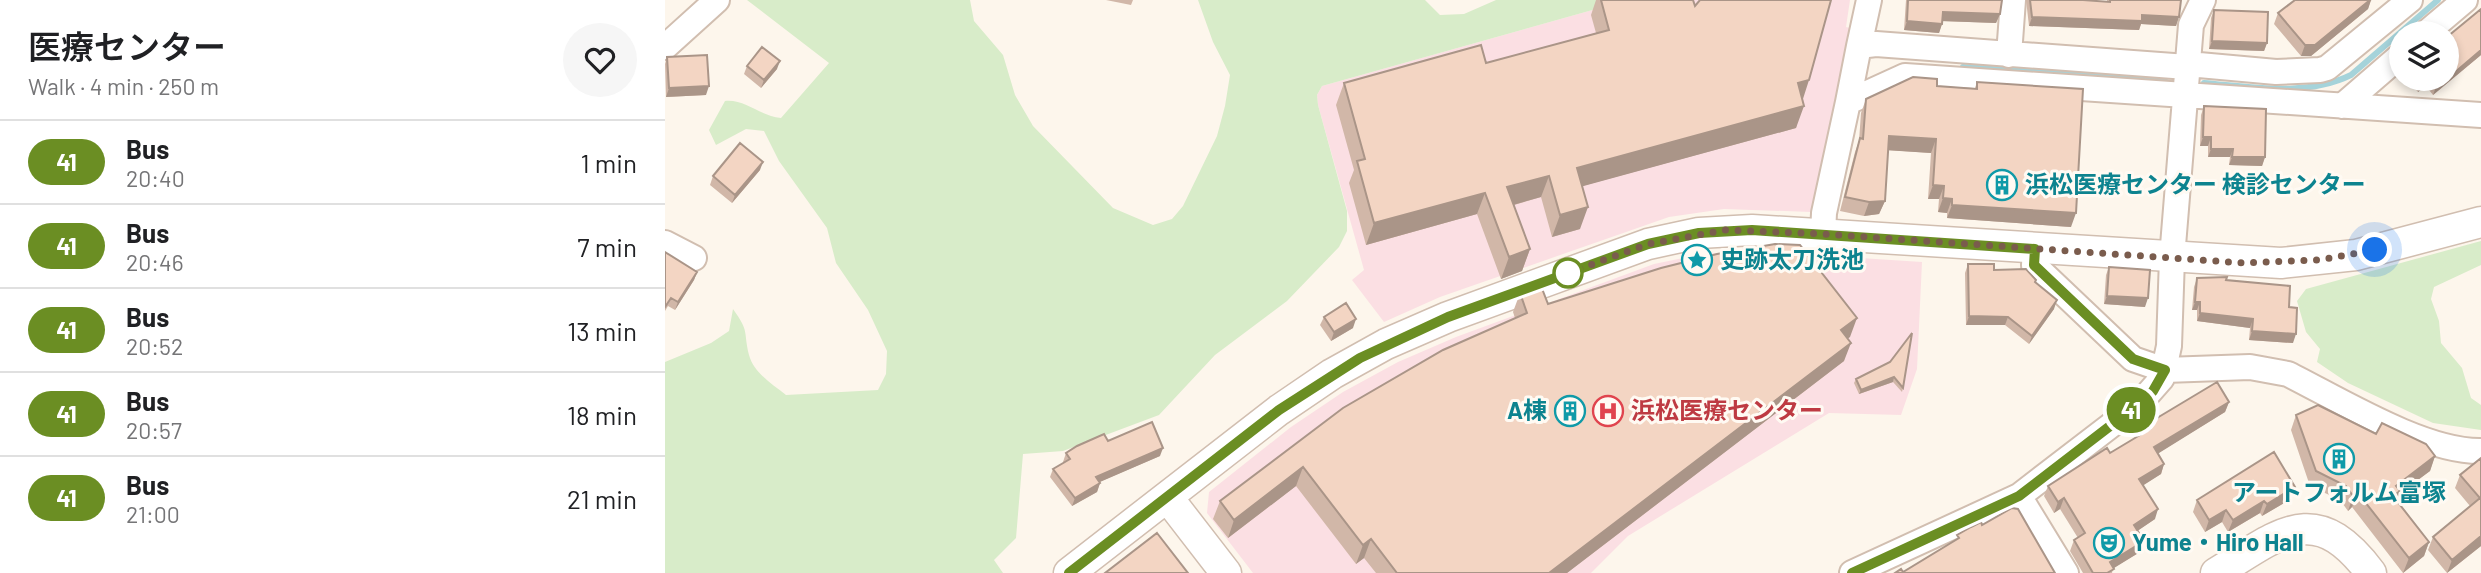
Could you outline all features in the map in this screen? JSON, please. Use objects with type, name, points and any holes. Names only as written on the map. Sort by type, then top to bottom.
[{"type":"street","points":[[665,47],[717,0]]},
{"type":"street","points":[[1823,234],[1824,213],[1869,0]]},
{"type":"street","points":[[2009,55],[2013,0]]},
{"type":"street","points":[[1852,573],[2019,496],[2153,391],[2165,370],[2169,346],[2172,258],[2187,65],[2192,25],[2203,0]]},
{"type":"street","points":[[1859,46],[2276,72],[2320,70],[2410,0]]},
{"type":"street","points":[[2440,21],[2465,0]]},
{"type":"street","points":[[2342,106],[2389,65]]},
{"type":"street","points":[[1848,102],[1905,76],[2481,115]]},
{"type":"street","points":[[1069,573],[1305,391],[1360,358],[1418,329],[1648,244],[1725,230],[2267,263],[2319,260],[2381,249],[2481,222]]},
{"type":"street","points":[[665,243],[694,258]]},
{"type":"street","points":[[2035,249],[2034,265],[2133,359],[2165,370],[2269,369],[2288,374],[2420,439],[2448,447],[2481,451]]},
{"type":"street","points":[[2019,496],[2066,573]]},
{"type":"street","points":[[1168,498],[1226,573]]},
{"type":"street","points":[[2216,573],[2274,537],[2303,529],[2333,534],[2345,543],[2371,573]]},
{"type":"shaded area","points":[[1628,0],[1850,0],[1846,27],[1850,28],[1811,212],[1724,209],[1669,217],[1440,297],[1384,322],[1352,280],[1364,270],[1318,105],[1317,95],[1322,86]]},
{"type":"shaded area","name":"浜松医療センター","points":[[1752,251],[1922,262],[1917,369],[1901,415],[1829,413],[1628,536],[1591,573],[1253,573],[1207,513],[1209,492],[1291,427],[1343,392],[1398,362],[1456,337],[1654,264],[1688,257],[1689,265],[1705,263],[1704,254]]},
{"type":"green space","points":[[747,0],[970,0],[974,21],[1003,55],[1015,95],[1033,126],[1113,208],[1153,225],[1172,219],[1183,206],[1217,136],[1225,106],[1230,75],[1213,42],[1198,0],[1425,0],[1440,15],[1464,14],[1496,0],[1628,0],[1322,86],[1317,95],[1318,105],[1347,211],[1347,231],[1339,247],[1287,301],[1215,355],[1159,415],[1063,451],[1023,454],[1016,538],[994,560],[1003,573],[665,573],[665,362],[711,343],[729,331],[733,309],[744,328],[751,361],[764,378],[786,395],[878,390],[886,374],[887,351],[868,310],[836,263],[827,228],[779,161],[764,131],[746,129],[716,145],[709,130],[725,101],[739,102],[781,118],[829,63]]},
{"type":"green space","points":[[2481,241],[2481,265],[2434,287],[2431,299],[2439,321],[2441,343],[2462,368],[2471,398],[2481,405],[2481,430],[2433,423],[2348,383],[2317,362],[2320,349],[2306,332],[2297,301],[2306,289]]},
{"type":"building","points":[[1601,0],[1693,0],[1695,6],[1700,0],[1831,0],[1809,80],[1798,83],[1804,106],[1577,168],[1588,207],[1560,215],[1549,176],[1507,187],[1530,249],[1509,257],[1485,193],[1374,223],[1357,161],[1365,159],[1344,83],[1481,45],[1486,63],[1609,30]]},
{"type":"building","points":[[1908,0],[2002,0],[2000,14],[1943,12],[1942,24],[1907,21]]},
{"type":"building","points":[[2030,0],[2181,0],[2179,17],[2142,15],[2142,21],[2032,17]]},
{"type":"building","points":[[2295,0],[2370,0],[2315,45],[2305,45],[2278,13]]},
{"type":"building","points":[[2481,9],[2481,50],[2459,69],[2459,27]]},
{"type":"building","points":[[2214,10],[2268,12],[2267,43],[2212,41]]},
{"type":"building","points":[[762,47],[780,61],[764,80],[747,66]]},
{"type":"building","points":[[707,55],[709,86],[669,88],[667,57]]},
{"type":"building","points":[[1913,77],[1937,79],[1937,86],[1977,89],[1977,82],[2083,89],[2076,213],[1952,205],[1952,199],[1943,198],[1944,186],[1933,185],[1936,139],[1889,136],[1885,201],[1869,202],[1845,197],[1860,138],[1863,139],[1866,99]]},
{"type":"building","points":[[2204,106],[2266,109],[2265,157],[2232,157],[2233,149],[2211,149],[2211,137],[2203,137]]},
{"type":"building","points":[[740,143],[763,162],[735,195],[713,176]]},
{"type":"building","name":"浜松医療センター","points":[[1775,244],[1800,245],[1857,318],[1841,330],[1851,343],[1549,573],[1397,573],[1371,539],[1363,545],[1303,467],[1234,520],[1220,501],[1343,408],[1443,350],[1527,313],[1520,293],[1541,286],[1548,304],[1661,268],[1717,254]]},
{"type":"building","points":[[665,252],[697,272],[678,302],[671,298],[665,307]]},
{"type":"building","points":[[1968,264],[1994,264],[1994,270],[2026,269],[2035,282],[2057,300],[2032,336],[2008,317],[1969,316]]},
{"type":"building","points":[[2109,267],[2150,270],[2148,298],[2107,296]]},
{"type":"building","points":[[2227,277],[2226,280],[2290,286],[2289,307],[2297,308],[2296,334],[2252,331],[2253,319],[2200,313],[2200,302],[2195,302],[2197,278]]},
{"type":"building","points":[[1346,303],[1356,319],[1334,332],[1324,317]]},
{"type":"building","points":[[1912,333],[1903,388],[1894,377],[1861,390],[1856,379],[1890,362]]},
{"type":"building","points":[[2217,382],[2229,402],[2154,447],[2164,464],[2139,479],[2158,509],[2134,525],[2144,541],[2110,562],[2114,569],[2107,573],[2093,573],[2074,540],[2085,533],[2064,498],[2058,502],[2048,486],[2107,448],[2110,453],[2150,429],[2147,424]]},
{"type":"building","points":[[2318,405],[2376,434],[2382,423],[2426,444],[2435,456],[2396,486],[2400,491],[2393,496],[2429,542],[2409,558],[2358,493],[2353,496],[2346,486],[2316,471],[2296,415]]},
{"type":"building","points":[[1152,422],[1163,448],[1096,477],[1100,483],[1075,498],[1053,469],[1070,459],[1066,453],[1077,446],[1104,434],[1108,441]]},
{"type":"building","points":[[2274,452],[2295,487],[2267,504],[2264,501],[2233,520],[2226,510],[2209,520],[2197,500]]},
{"type":"building","points":[[2481,458],[2481,536],[2452,560],[2433,537],[2480,498],[2460,475]]},
{"type":"building","points":[[2012,508],[2018,509],[2055,573],[1895,573],[1901,569],[1903,572],[1959,538],[1957,535],[1971,527],[1981,522],[1982,525]]},
{"type":"building","points":[[1157,533],[1188,573],[1105,573]]},
{"type":"waterway","points":[[2204,83],[2279,89],[2334,82],[2351,75],[2438,0]]},
{"type":"waterway","points":[[1963,67],[2165,81]]},
{"type":"bus line","name":"41","points":[[1069,573],[1279,410],[1360,358],[1448,317],[1648,244],[1699,233],[1752,230],[2035,249],[2034,265],[2133,359],[2165,370],[2153,391],[2140,403],[2019,496],[1852,573]]},
{"type":"place","name":"浜松医療センター 検診センター","points":[[2002,185]]},
{"type":"place","name":"史跡太刀洗池","points":[[1697,260]]},
{"type":"place","name":"A棟","points":[[1570,411]]},
{"type":"place","name":"浜松医療センター","points":[[1608,411]]},
{"type":"place","name":"アートフォルム富塚","points":[[2339,459]]},
{"type":"place","name":"Yume・Hiro Hall","points":[[2109,543]]},
{"type":"route","points":[[1568,273],[1648,244],[1725,230],[1823,234],[2244,263],[2319,260],[2375,250]]}]
